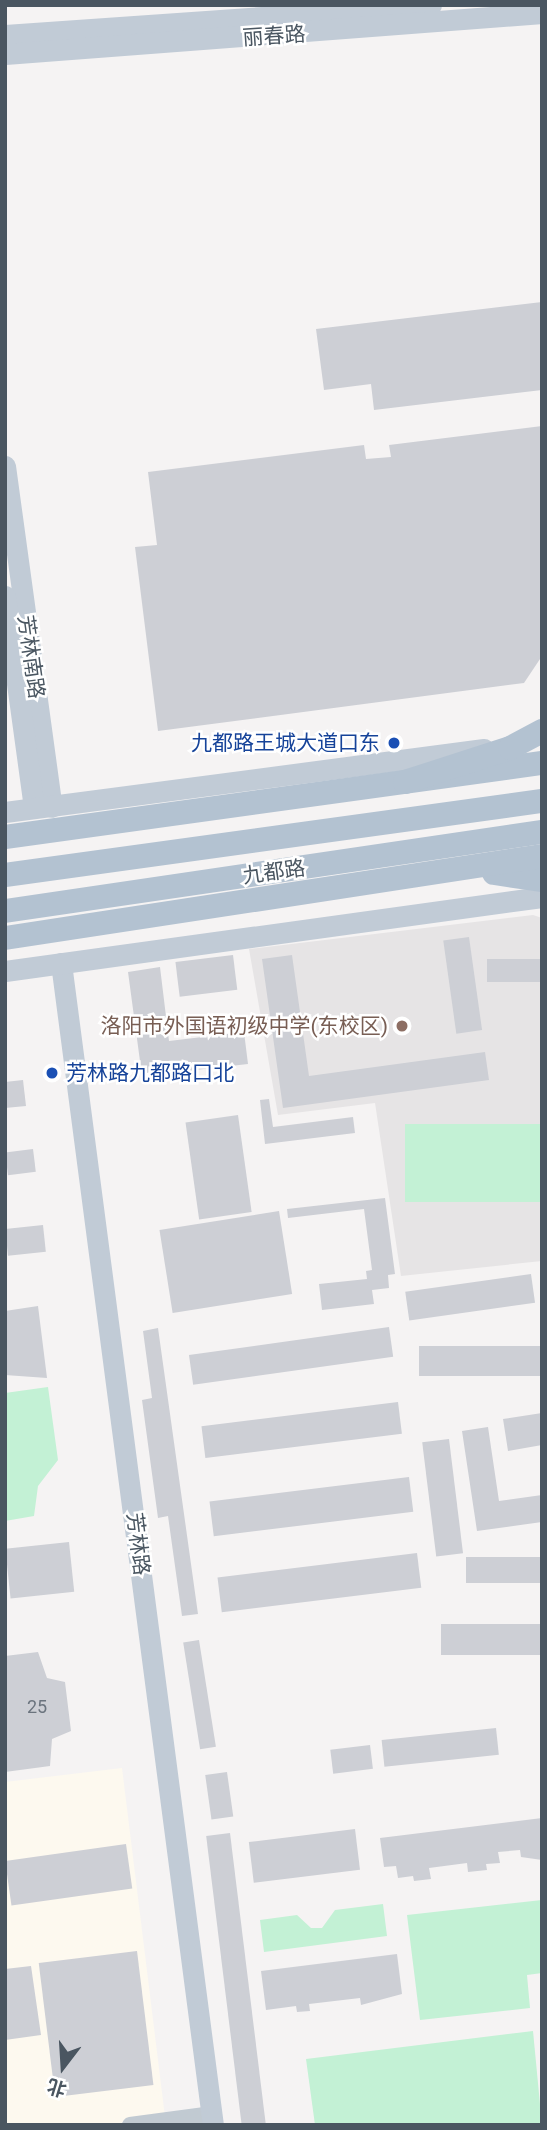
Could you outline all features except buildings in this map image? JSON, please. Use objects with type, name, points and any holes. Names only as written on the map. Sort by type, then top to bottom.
[{"type":"main road","name":"丽春路","points":[[5,35],[431,5]]},
{"type":"main road","points":[[541,5],[542,13]]},
{"type":"main road","name":"丽春路","points":[[5,54],[542,13]]},
{"type":"main road","name":"芳林南路","points":[[5,466],[43,808]]},
{"type":"main road","name":"芳林南路","points":[[5,596],[43,808]]},
{"type":"main road","points":[[405,782],[510,748],[542,731]]},
{"type":"main road","points":[[5,812],[542,741]]},
{"type":"main road","points":[[5,837],[542,762]]},
{"type":"main road","name":"九都路","points":[[5,875],[542,801]]},
{"type":"main road","name":"九都路","points":[[5,911],[542,832]]},
{"type":"main road","points":[[5,938],[420,878],[542,856]]},
{"type":"main road","points":[[420,878],[499,873],[542,880]]},
{"type":"main road","points":[[5,971],[542,897]]},
{"type":"main road","name":"芳林路","points":[[55,964],[206,2120]]},
{"type":"street","points":[[130,2125],[206,2120]]},
{"type":"shaded area","name":"洛阳市外国语初级中学(东校区)","points":[[533,915],[542,918],[542,1261],[401,1276],[375,1103],[278,1115],[249,949]]},
{"type":"shaded area","points":[[122,1768],[166,2125],[5,2125],[5,1782]]},
{"type":"green space","points":[[405,1124],[542,1124],[542,1202],[405,1202]]},
{"type":"green space","points":[[48,1387],[58,1460],[38,1486],[34,1516],[5,1521],[5,1393]]},
{"type":"green space","points":[[542,1900],[542,1973],[527,1975],[530,2008],[420,2020],[407,1915]]},
{"type":"green space","points":[[383,1904],[387,1936],[264,1952],[260,1920],[297,1915],[311,1928],[322,1928],[335,1910]]},
{"type":"green space","points":[[533,2031],[542,2125],[315,2125],[306,2059]]},
{"type":"place","name":"九都路王城大道口东","points":[[394,743]]},
{"type":"place","name":"洛阳市外国语初级中学(东校区)","points":[[402,1026]]},
{"type":"place","name":"芳林路九都路口北","points":[[52,1073]]}]
